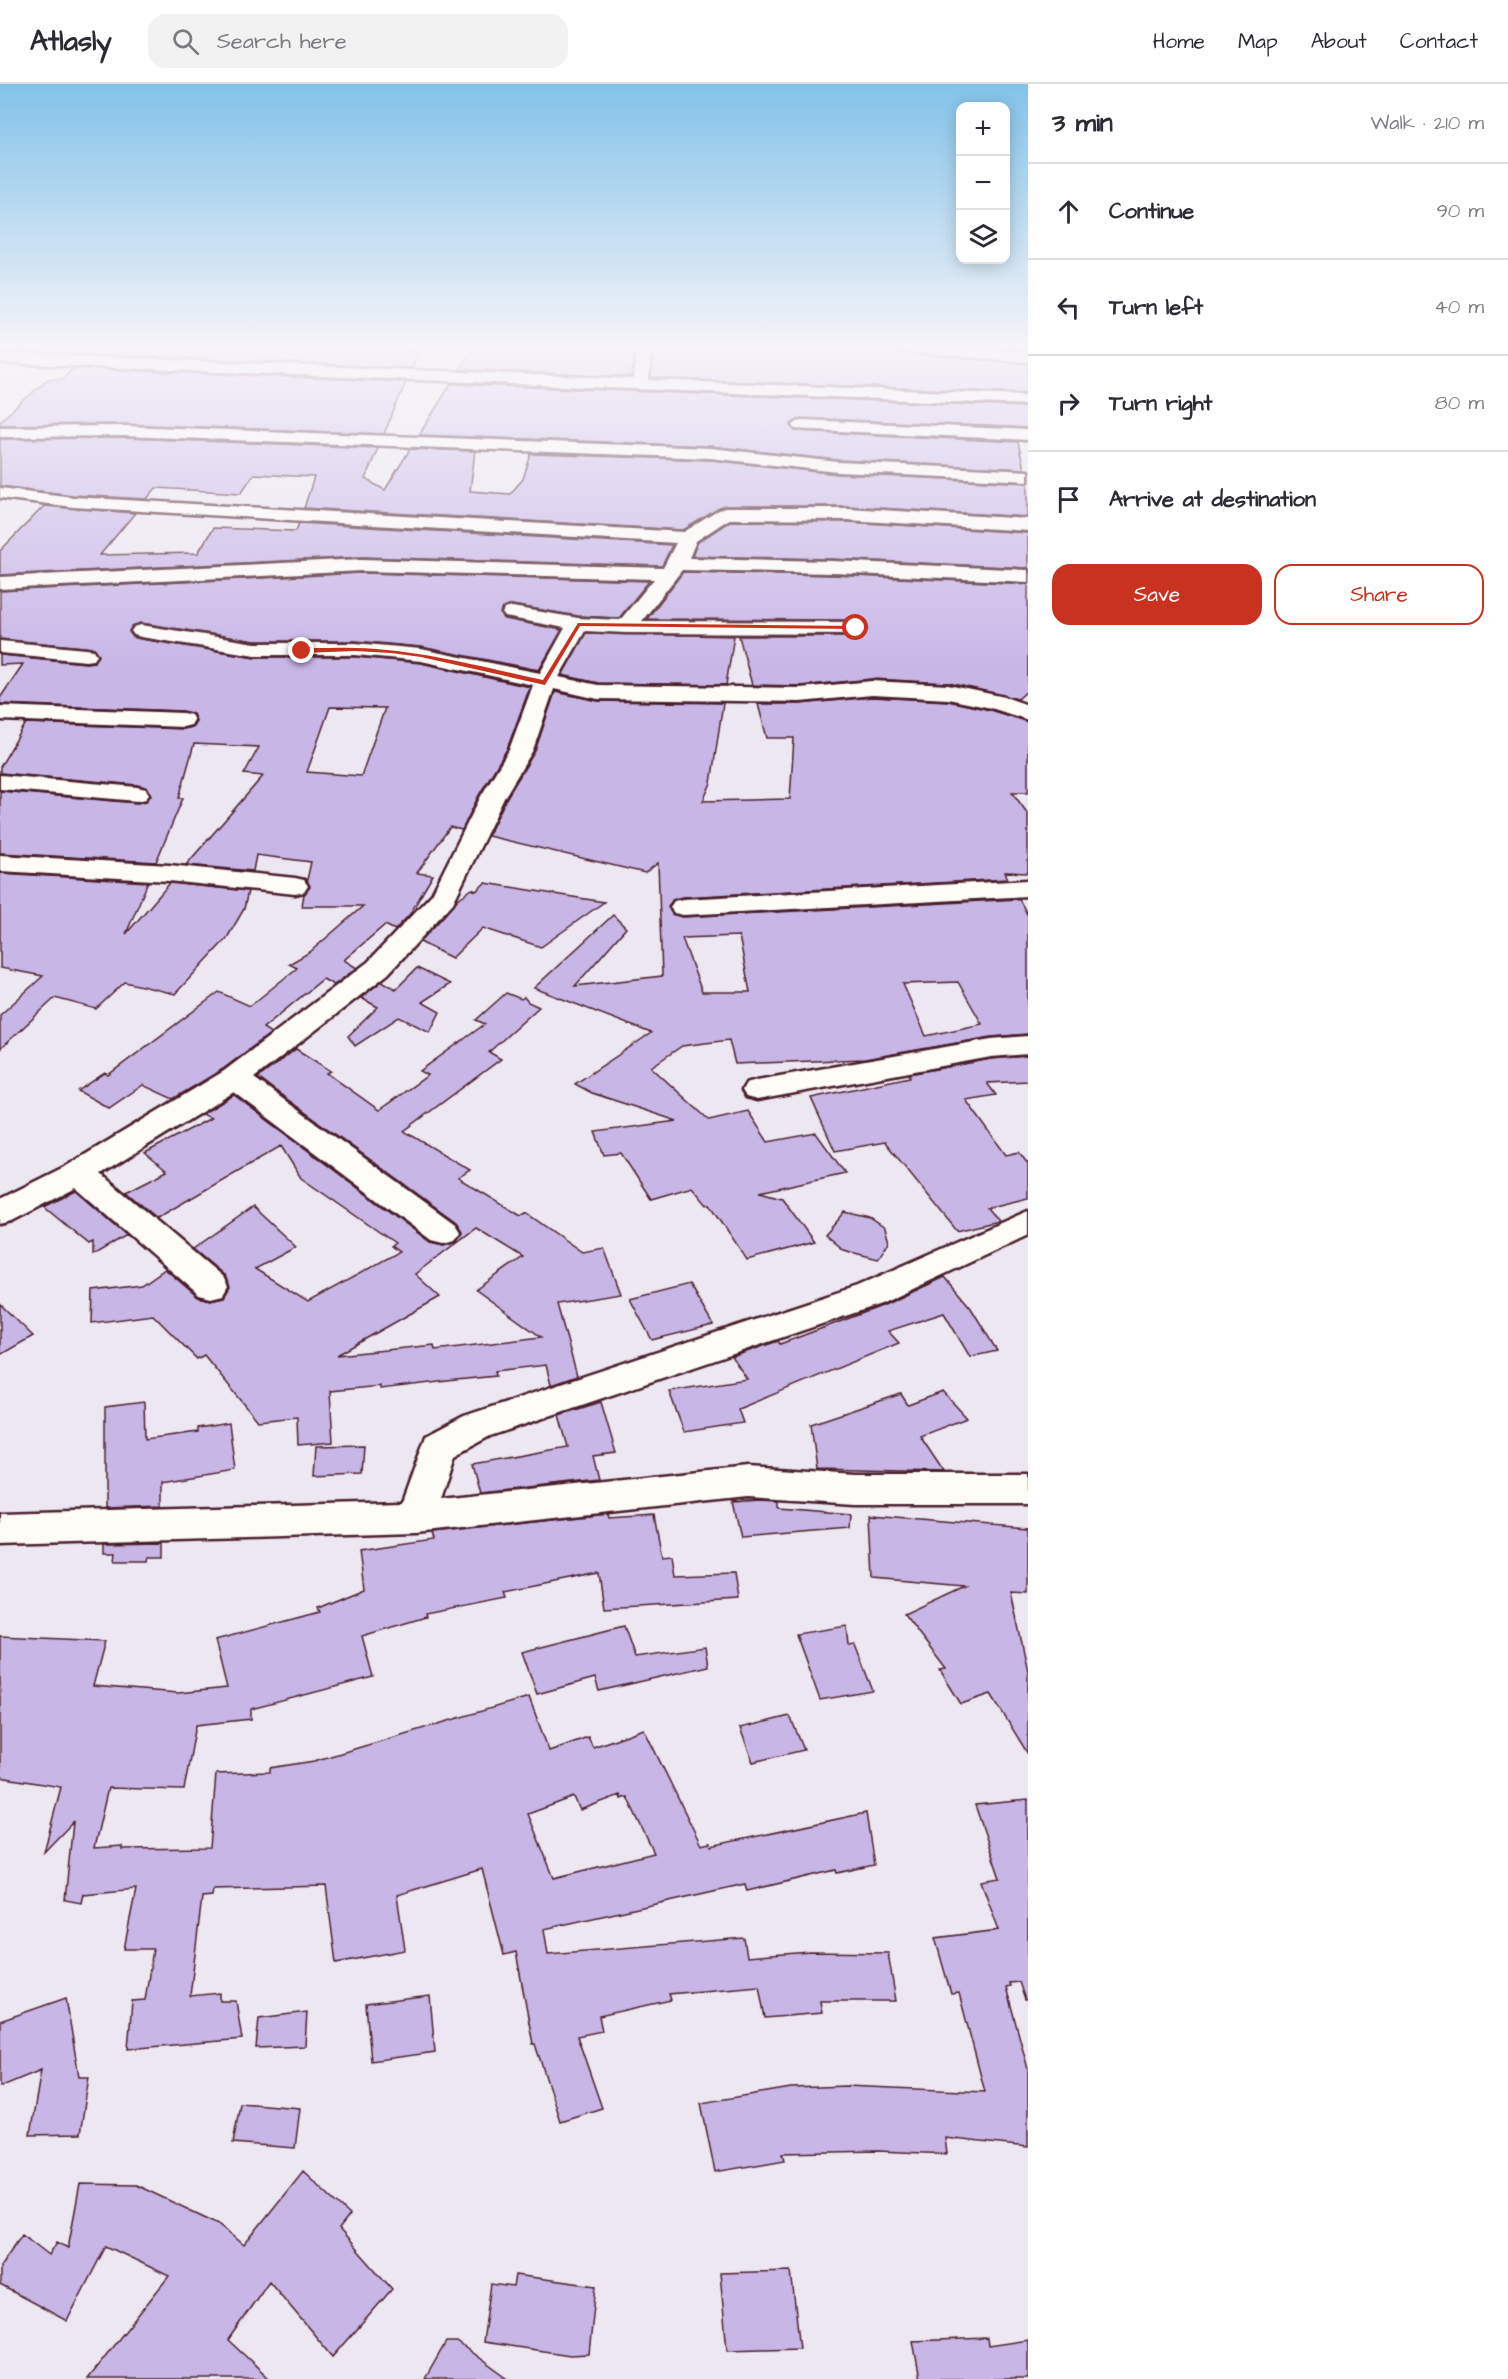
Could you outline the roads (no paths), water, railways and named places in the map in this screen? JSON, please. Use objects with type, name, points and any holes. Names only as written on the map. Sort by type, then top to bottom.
[{"type":"street","points":[[711,453],[838,467],[1028,476]]},
{"type":"street","points":[[766,459],[772,453]]},
{"type":"street","points":[[0,493],[73,502],[688,538]]},
{"type":"street","points":[[627,627],[672,569],[688,538],[725,514],[847,514],[1028,525]]},
{"type":"street","points":[[0,584],[150,574],[362,565],[672,569],[832,567],[1028,576]]},
{"type":"street","points":[[512,613],[578,624],[627,627],[856,628]]},
{"type":"street","points":[[0,1213],[79,1173],[235,1078],[378,968],[444,897],[493,796],[521,750],[545,683],[578,624]]},
{"type":"street","points":[[141,631],[255,649],[302,651],[355,649],[421,655],[545,683],[598,692],[800,694],[872,688],[948,692],[997,702],[1028,713]]},
{"type":"street","points":[[0,647],[86,655]]},
{"type":"street","points":[[0,713],[183,720]]},
{"type":"street","points":[[0,782],[137,794]]},
{"type":"street","points":[[0,863],[169,873],[295,886]]},
{"type":"street","points":[[683,907],[1028,888]]},
{"type":"street","points":[[757,1090],[991,1048],[1028,1045]]},
{"type":"street","points":[[235,1078],[443,1232]]},
{"type":"street","points":[[79,1173],[211,1286]]},
{"type":"street","points":[[416,1517],[439,1446],[477,1426],[869,1295],[1028,1222]]},
{"type":"street","points":[[0,1529],[416,1517],[748,1482],[855,1489],[1028,1490]]}]
